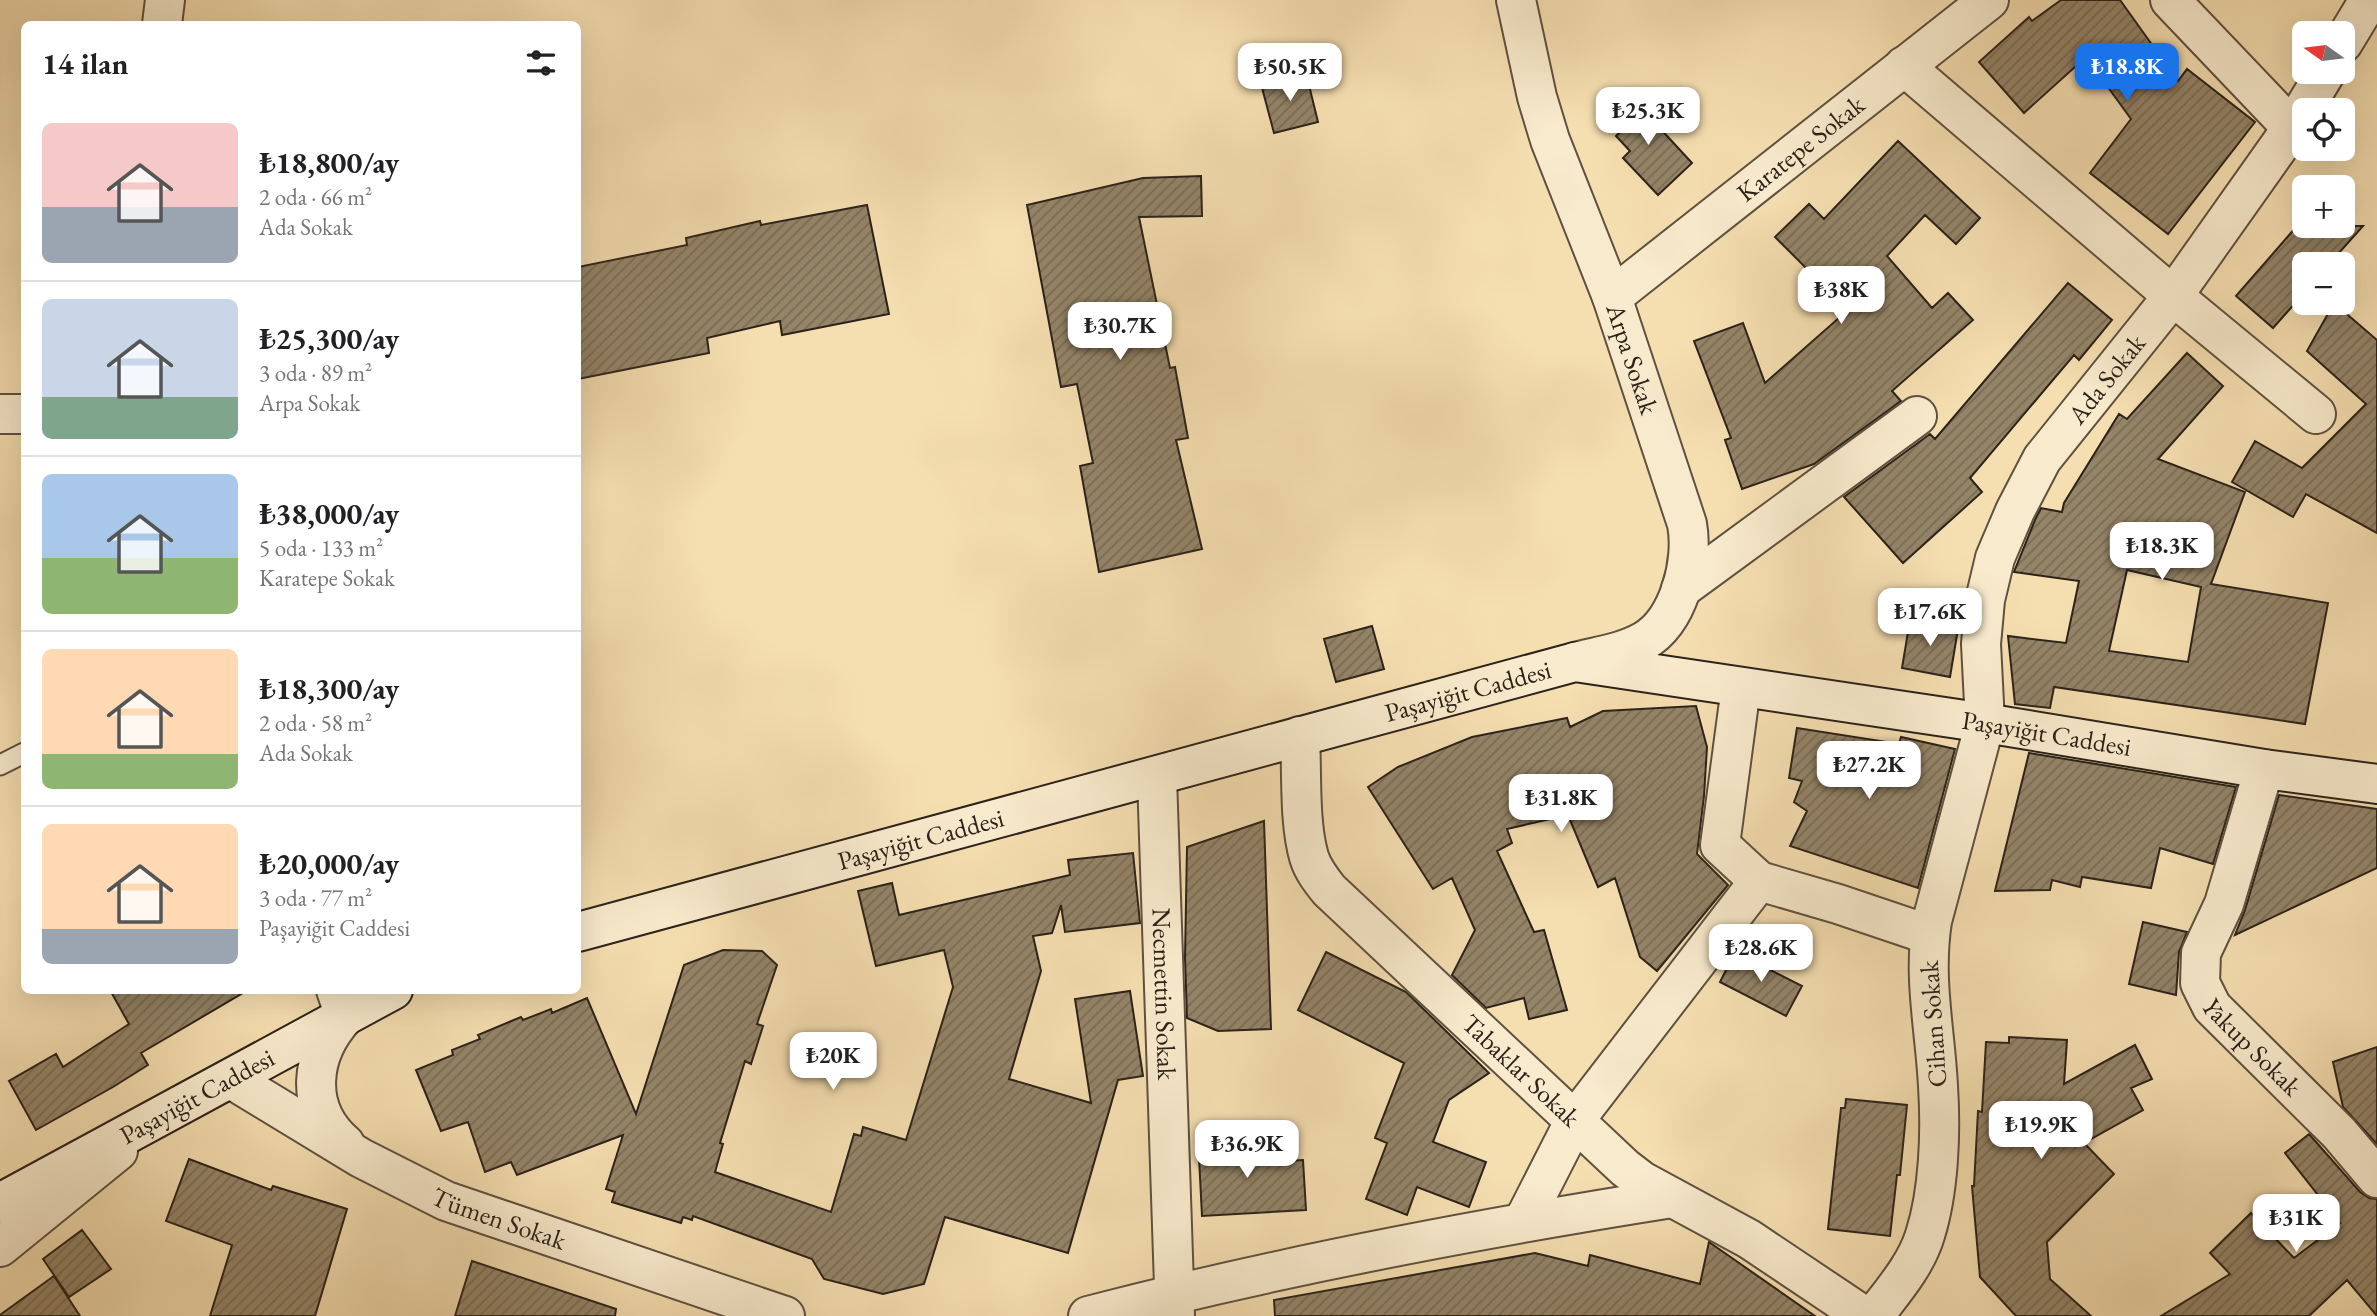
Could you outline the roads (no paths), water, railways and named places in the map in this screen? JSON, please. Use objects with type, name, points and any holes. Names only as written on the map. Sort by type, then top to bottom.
[{"type":"street","points":[[162,21],[165,0]]},
{"type":"street","name":"Arpa Sokak","points":[[1516,0],[1537,97],[1550,140],[1612,297],[1687,524],[1689,555],[1657,646],[1660,655],[1674,670],[1701,681]]},
{"type":"street","name":"Karatepe Sokak","points":[[1612,297],[1989,0]]},
{"type":"street","points":[[2170,0],[2292,128]]},
{"type":"street","points":[[2356,22],[2369,0]]},
{"type":"street","points":[[1904,66],[2173,296],[2316,414]]},
{"type":"street","name":"Ada Sokak","points":[[1985,723],[1981,644],[1985,600],[1995,558],[2014,511],[2042,459],[2173,296],[2292,128]]},
{"type":"street","points":[[0,414],[21,414]]},
{"type":"street","points":[[1575,662],[1640,643],[1655,632],[1674,603],[1917,416]]},
{"type":"street","name":"Paşayiğit Caddesi","points":[[581,931],[1575,662],[1985,723],[2264,769],[2377,784]]},
{"type":"street","points":[[1741,687],[1720,845],[1759,881],[1930,935]]},
{"type":"street","name":"Cihan Sokak","points":[[1874,1316],[1919,1251],[1925,1235],[1934,1186],[1939,1098],[1927,978],[1930,935],[1985,723]]},
{"type":"street","name":"Tabaklar Sokak","points":[[1300,736],[1305,839],[1310,860],[1329,890],[1625,1168],[1672,1198],[1749,1239],[1864,1316]]},
{"type":"street","name":"Yakup Sokak","points":[[2264,769],[2224,904],[2201,953],[2200,983],[2212,1007],[2339,1133],[2377,1178]]},
{"type":"street","name":"Necmettin Sokak","points":[[1157,777],[1175,1305]]},
{"type":"street","points":[[1523,1222],[1575,1120],[1759,881]]},
{"type":"street","name":"Paşayiğit Caddesi","points":[[0,1203],[231,1079],[341,1003],[377,994]]},
{"type":"street","points":[[341,1003],[318,1062],[318,1100],[325,1120],[336,1136],[361,1158]]},
{"type":"street","name":"Tümen Sokak","points":[[231,1079],[361,1158],[419,1189],[477,1213],[785,1316]]},
{"type":"street","points":[[0,1247],[164,1115]]},
{"type":"street","points":[[1088,1316],[1175,1305],[1523,1222],[1672,1198]]},
{"type":"lane","points":[[0,765],[21,754]]}]
